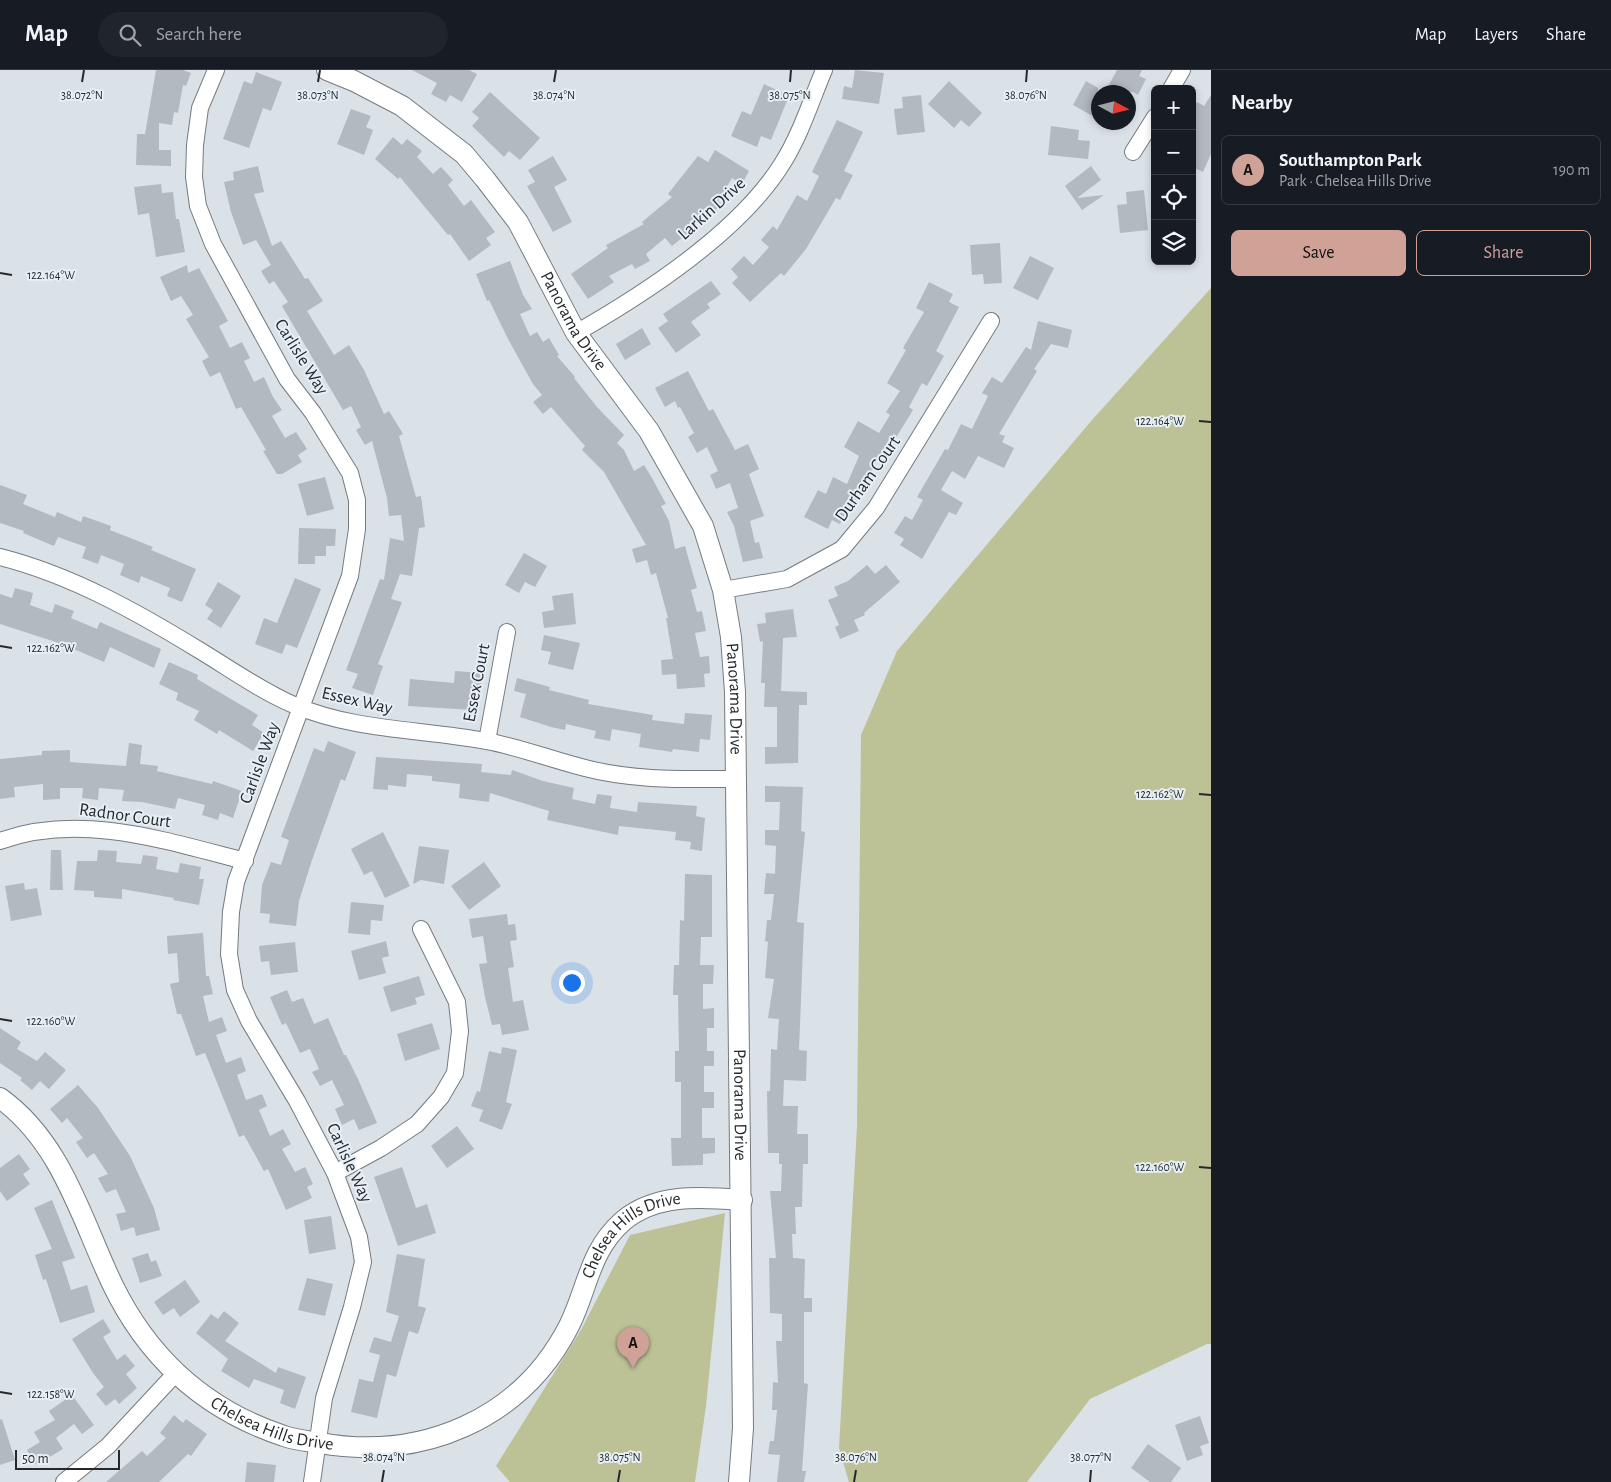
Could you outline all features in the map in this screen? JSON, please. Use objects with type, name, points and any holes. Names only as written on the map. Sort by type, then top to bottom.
[{"type":"street","name":"Carlisle Way","points":[[216,70],[200,108],[195,145],[194,177],[198,206],[213,244],[287,379],[342,456],[350,473],[357,500],[357,528],[350,576],[236,882],[231,912],[229,954],[236,990],[249,1021],[297,1101],[335,1173],[359,1237],[363,1262],[352,1307],[324,1398],[312,1482]]},
{"type":"street","name":"Panorama Drive","points":[[326,70],[354,81],[402,106],[464,154],[518,222],[576,333],[649,431],[680,482],[703,526],[723,590],[733,655],[737,779],[743,1428],[739,1482]]},
{"type":"street","name":"Larkin Drive","points":[[576,333],[610,314],[679,265],[715,237],[759,197],[783,162],[824,70]]},
{"type":"street","points":[[1173,85],[1182,70]]},
{"type":"street","points":[[1133,152],[1151,123]]},
{"type":"street","name":"Durham Court","points":[[723,590],[787,579],[842,549],[876,508],[991,321]]},
{"type":"street","name":"Essex Way","points":[[0,557],[23,563],[58,577],[144,616],[240,675],[301,707],[379,729],[487,741],[586,768],[658,779],[737,779]]},
{"type":"street","name":"Essex Court","points":[[487,741],[507,632]]},
{"type":"street","name":"Radnor Court","points":[[0,841],[24,832],[78,827],[156,839],[245,862]]},
{"type":"street","points":[[335,1173],[381,1148],[417,1124],[441,1097],[455,1073],[460,1031],[457,1002],[421,929]]},
{"type":"street","name":"Chelsea Hills Drive","points":[[0,1098],[28,1125],[57,1161],[74,1192],[106,1270],[129,1315],[157,1354],[175,1374],[242,1419],[287,1437],[317,1443],[373,1449],[402,1445],[451,1432],[484,1417],[520,1390],[553,1352],[569,1325],[590,1268],[598,1252],[624,1221],[646,1206],[685,1197],[742,1200]]},
{"type":"street","points":[[64,1482],[108,1446],[175,1374]]},
{"type":"green space","points":[[1211,288],[1211,1344],[1207,1344],[1090,1399],[1027,1482],[849,1482],[839,1448],[857,1126],[861,735],[897,651],[1092,420]]},
{"type":"green space","points":[[725,1213],[706,1406],[695,1482],[510,1482],[496,1466],[581,1330],[630,1235]]},
{"type":"building","points":[[156,70],[183,70],[191,73],[186,86],[183,85],[178,113],[174,112],[172,125],[159,123],[159,150],[171,150],[171,166],[136,165],[137,134],[145,134]]},
{"type":"building","points":[[412,70],[469,70],[477,74],[462,102],[450,95],[446,102],[431,94],[437,83]]},
{"type":"building","points":[[855,70],[884,73],[879,104],[842,99],[844,86],[852,88]]},
{"type":"building","points":[[1117,70],[1142,70],[1139,76],[1146,79],[1138,95],[1136,94],[1136,85],[1109,85]]},
{"type":"building","points":[[256,72],[282,82],[271,111],[263,108],[249,148],[223,139],[244,81],[252,84]]},
{"type":"building","points":[[949,81],[982,113],[969,127],[961,120],[954,128],[928,104]]},
{"type":"building","points":[[1086,81],[1093,85],[1091,85],[1091,115],[1073,105]]},
{"type":"building","points":[[764,84],[789,96],[771,140],[761,136],[757,147],[731,136],[742,111],[751,115]]},
{"type":"building","points":[[490,92],[540,138],[520,160],[509,151],[504,157],[472,126],[479,118],[472,112]]},
{"type":"building","points":[[921,95],[925,132],[897,135],[894,109],[903,108],[902,97]]},
{"type":"building","points":[[1211,95],[1211,154],[1203,172],[1196,169],[1196,104],[1197,102],[1204,106]]},
{"type":"building","points":[[351,109],[371,116],[366,127],[373,130],[364,155],[337,144]]},
{"type":"building","points":[[837,120],[863,132],[844,171],[853,175],[840,200],[836,198],[806,249],[784,276],[781,273],[750,302],[732,283],[738,277],[731,269],[744,256],[753,265],[769,247],[761,240],[773,226],[777,230],[797,195],[807,201],[819,176],[812,172]]},
{"type":"building","points":[[1051,126],[1079,130],[1078,140],[1090,141],[1088,159],[1048,155]]},
{"type":"building","points":[[393,137],[402,145],[407,139],[422,151],[417,157],[433,174],[441,167],[453,180],[448,185],[464,206],[471,200],[495,232],[486,238],[491,245],[469,261],[450,234],[448,235],[400,177],[398,179],[375,159]]},
{"type":"building","points":[[715,150],[749,171],[742,184],[732,178],[718,201],[721,203],[710,217],[702,210],[685,230],[688,233],[672,246],[665,238],[646,254],[650,261],[635,269],[632,264],[609,276],[614,282],[588,299],[571,274],[608,248],[606,245],[644,224],[642,222],[672,197],[668,194],[698,156],[708,162]]},
{"type":"building","points":[[553,156],[567,180],[554,187],[572,222],[553,232],[527,186],[535,182],[528,170]]},
{"type":"building","points":[[258,166],[264,192],[254,194],[272,246],[281,241],[305,279],[308,278],[323,301],[307,311],[334,355],[349,345],[364,370],[384,414],[389,411],[403,434],[399,436],[416,497],[421,496],[425,527],[419,528],[412,576],[400,574],[391,599],[402,602],[378,664],[383,666],[373,695],[352,688],[358,674],[346,670],[380,579],[384,580],[390,538],[404,541],[401,515],[389,516],[387,498],[372,441],[365,445],[356,430],[361,427],[351,406],[343,410],[282,306],[288,302],[274,281],[269,284],[261,271],[271,265],[256,240],[243,245],[231,212],[224,182],[234,180],[233,172]]},
{"type":"building","points":[[1091,166],[1101,180],[1077,198],[1104,195],[1082,210],[1065,186]]},
{"type":"building","points":[[161,184],[162,193],[173,192],[176,219],[179,219],[185,252],[156,257],[149,213],[138,215],[134,187]]},
{"type":"building","points":[[1144,190],[1148,230],[1120,233],[1117,205],[1127,204],[1126,192]]},
{"type":"building","points":[[1000,243],[1002,283],[984,284],[983,274],[972,275],[970,245]]},
{"type":"building","points":[[1030,256],[1054,268],[1038,300],[1013,288]]},
{"type":"building","points":[[510,261],[523,295],[532,309],[520,314],[530,336],[537,332],[543,342],[549,338],[559,355],[557,356],[574,378],[597,407],[624,435],[617,443],[624,450],[634,471],[644,465],[666,504],[661,506],[669,521],[675,549],[685,546],[697,588],[691,590],[697,612],[702,611],[706,631],[695,633],[700,657],[709,656],[710,673],[704,674],[705,687],[677,689],[676,674],[662,675],[661,660],[673,659],[666,618],[668,618],[656,573],[651,575],[647,560],[636,563],[632,549],[646,545],[604,472],[582,450],[585,446],[551,407],[543,414],[533,402],[542,395],[533,384],[489,300],[487,301],[476,274]]},
{"type":"building","points":[[187,265],[188,273],[199,268],[228,321],[219,326],[230,348],[242,342],[250,358],[244,361],[254,382],[264,377],[273,397],[282,410],[272,416],[285,438],[296,432],[307,449],[298,455],[302,462],[282,474],[277,474],[263,451],[266,450],[241,407],[236,409],[220,372],[210,377],[202,361],[209,357],[186,319],[193,315],[181,296],[171,301],[160,277]]},
{"type":"building","points":[[711,281],[721,294],[707,304],[710,308],[691,322],[701,335],[676,353],[658,328],[668,321],[663,314]]},
{"type":"building","points":[[929,282],[953,294],[949,302],[959,307],[936,351],[944,356],[927,386],[922,383],[909,407],[913,410],[884,457],[879,454],[859,501],[853,499],[840,524],[832,520],[828,529],[804,517],[818,490],[826,494],[833,477],[847,484],[859,456],[844,447],[858,421],[879,433],[890,415],[886,412],[900,391],[887,383],[906,350],[903,348],[924,312],[916,308]]},
{"type":"building","points":[[1038,321],[1072,330],[1068,348],[1051,344],[1034,369],[1037,371],[999,434],[1005,436],[1002,442],[1014,448],[1004,468],[978,456],[965,479],[952,471],[941,490],[963,503],[956,515],[949,512],[922,559],[900,545],[904,539],[894,533],[905,516],[912,520],[923,500],[917,497],[945,449],[948,450],[961,424],[972,429],[988,396],[982,393],[992,377],[1002,383],[1026,347],[1031,350]]},
{"type":"building","points":[[642,328],[651,344],[625,360],[616,344]]},
{"type":"building","points":[[688,371],[709,411],[713,409],[735,450],[748,444],[759,469],[749,474],[764,516],[750,521],[755,543],[759,542],[763,558],[743,562],[734,526],[727,512],[738,508],[730,483],[716,489],[710,475],[718,471],[707,447],[697,453],[688,437],[694,433],[680,407],[678,408],[675,401],[665,407],[655,388]]},
{"type":"building","points":[[325,477],[334,509],[307,516],[298,484]]},
{"type":"building","points":[[0,485],[27,495],[23,504],[55,517],[57,512],[81,522],[83,516],[111,526],[110,530],[153,547],[151,550],[196,569],[182,602],[167,596],[170,588],[141,576],[139,583],[120,575],[124,564],[101,555],[98,564],[82,558],[86,547],[58,537],[54,546],[23,533],[24,531],[0,523]]},
{"type":"building","points":[[299,528],[336,529],[335,546],[326,546],[326,556],[315,556],[315,564],[298,564]]},
{"type":"building","points":[[524,553],[547,566],[535,587],[525,582],[519,593],[505,585]]},
{"type":"building","points":[[867,565],[875,574],[886,565],[900,582],[864,613],[865,615],[854,620],[859,631],[840,639],[835,627],[839,625],[828,600],[838,596],[834,587],[848,581]]},
{"type":"building","points":[[295,578],[321,589],[297,648],[286,644],[282,654],[255,644],[264,618],[277,623]]},
{"type":"building","points":[[218,582],[241,596],[221,628],[207,619],[213,610],[205,605]]},
{"type":"building","points":[[15,588],[33,593],[30,605],[52,613],[55,604],[74,611],[71,618],[97,629],[100,622],[161,649],[154,668],[110,647],[104,662],[62,644],[0,624],[0,594],[12,598]]},
{"type":"building","points":[[573,593],[576,624],[544,628],[542,612],[554,610],[552,596]]},
{"type":"building","points":[[793,609],[797,637],[783,638],[781,691],[807,692],[807,705],[799,705],[798,763],[765,764],[765,747],[777,747],[777,707],[764,707],[765,683],[761,683],[763,641],[760,642],[757,624],[766,623],[765,613]]},
{"type":"building","points":[[544,635],[580,643],[573,670],[548,664],[551,652],[541,650]]},
{"type":"building","points":[[169,662],[198,675],[197,679],[258,715],[252,725],[264,733],[253,751],[219,730],[217,734],[194,720],[199,711],[176,700],[178,693],[159,684]]},
{"type":"building","points":[[455,671],[482,673],[480,700],[473,699],[473,710],[408,706],[410,679],[454,683]]},
{"type":"building","points":[[517,678],[550,687],[549,690],[589,700],[588,704],[653,715],[652,720],[684,724],[685,713],[712,715],[710,740],[700,739],[699,752],[673,749],[672,752],[639,747],[641,734],[612,729],[610,741],[594,738],[596,731],[566,724],[565,730],[551,727],[520,717],[526,694],[514,691]]},
{"type":"building","points":[[328,741],[356,752],[345,781],[341,779],[312,860],[299,901],[296,926],[269,923],[270,914],[260,913],[262,885],[271,862],[281,865],[289,840],[281,837],[314,748],[324,752]]},
{"type":"building","points":[[129,743],[142,745],[140,764],[158,766],[157,771],[212,784],[213,781],[242,791],[233,818],[220,813],[218,820],[202,815],[205,805],[178,798],[175,809],[142,802],[122,801],[124,790],[99,788],[98,800],[82,798],[83,788],[60,788],[60,799],[43,800],[43,784],[14,787],[15,797],[0,799],[0,759],[42,755],[42,751],[70,750],[70,762],[126,766]]},
{"type":"building","points":[[376,757],[482,764],[481,772],[511,775],[512,770],[543,781],[574,788],[572,799],[595,804],[597,794],[612,796],[610,808],[637,812],[638,802],[697,806],[696,816],[705,818],[702,851],[690,849],[691,842],[675,840],[676,832],[619,826],[618,835],[547,820],[549,811],[490,793],[489,802],[459,798],[460,784],[432,781],[432,776],[407,774],[406,787],[388,785],[388,790],[373,789]]},
{"type":"building","points":[[765,786],[803,787],[801,831],[805,832],[797,922],[804,923],[799,1050],[807,1051],[806,1081],[784,1080],[783,1106],[798,1106],[797,1134],[808,1134],[808,1164],[803,1164],[802,1207],[795,1207],[796,1234],[792,1234],[793,1258],[805,1259],[804,1298],[812,1298],[812,1312],[804,1312],[804,1383],[808,1384],[802,1471],[806,1471],[804,1482],[777,1482],[780,1455],[768,1454],[770,1441],[774,1441],[777,1410],[772,1410],[773,1382],[778,1383],[776,1341],[782,1341],[782,1314],[770,1313],[769,1258],[776,1258],[770,1191],[781,1191],[782,1164],[779,1164],[779,1153],[768,1153],[767,1091],[770,1091],[771,1049],[777,1050],[779,1019],[768,1018],[774,979],[765,978],[768,942],[765,941],[767,920],[771,920],[774,894],[764,894],[766,873],[775,874],[776,846],[765,845],[765,830],[779,830],[780,802],[765,802]]},
{"type":"building","points":[[383,832],[410,886],[385,898],[372,871],[364,875],[351,849]]},
{"type":"building","points":[[419,846],[449,850],[444,884],[421,880],[413,884]]},
{"type":"building","points":[[51,850],[61,850],[63,890],[50,890]]},
{"type":"building","points":[[98,850],[117,851],[116,862],[141,864],[143,855],[158,857],[156,869],[178,873],[180,863],[201,867],[199,879],[204,879],[199,905],[173,900],[174,898],[122,889],[122,899],[94,897],[94,891],[74,890],[77,861],[97,861]]},
{"type":"building","points":[[484,862],[501,886],[469,910],[451,886]]},
{"type":"building","points":[[685,874],[712,875],[712,937],[701,937],[700,965],[714,965],[713,984],[703,984],[703,1009],[714,1008],[714,1028],[707,1028],[707,1051],[714,1051],[714,1066],[704,1066],[704,1092],[714,1092],[714,1108],[702,1108],[702,1138],[715,1138],[715,1153],[703,1154],[703,1165],[672,1166],[671,1138],[681,1138],[681,1082],[675,1082],[675,1051],[679,1051],[678,995],[673,995],[674,965],[679,965],[680,920],[684,921]]},
{"type":"building","points":[[24,883],[25,890],[37,888],[42,915],[11,921],[5,886]]},
{"type":"building","points":[[351,902],[384,905],[382,921],[371,920],[370,935],[348,933]]},
{"type":"building","points":[[507,914],[508,925],[515,924],[517,940],[510,941],[514,967],[508,968],[513,1002],[523,1000],[529,1030],[502,1035],[500,1024],[492,1025],[485,997],[479,964],[487,963],[483,936],[472,938],[469,919]]},
{"type":"building","points":[[203,933],[206,976],[209,976],[213,994],[203,996],[209,1022],[222,1017],[227,1031],[216,1035],[226,1063],[241,1057],[246,1071],[237,1075],[246,1100],[262,1094],[267,1106],[259,1110],[270,1136],[283,1129],[291,1144],[282,1149],[295,1172],[305,1167],[313,1184],[307,1187],[312,1198],[286,1210],[268,1169],[264,1171],[244,1135],[239,1137],[205,1053],[196,1056],[181,1014],[177,1014],[170,984],[179,982],[177,953],[168,954],[167,936]]},
{"type":"building","points":[[386,941],[389,956],[382,958],[386,973],[359,980],[351,951]]},
{"type":"building","points":[[295,942],[298,972],[271,975],[269,961],[261,962],[259,946]]},
{"type":"building","points":[[419,976],[425,995],[415,998],[417,1004],[391,1012],[383,987]]},
{"type":"building","points":[[287,990],[292,1002],[303,998],[314,1024],[328,1018],[377,1123],[359,1130],[354,1119],[342,1125],[335,1109],[344,1105],[332,1080],[320,1086],[312,1072],[319,1069],[310,1049],[300,1053],[286,1023],[282,1025],[270,997]]},
{"type":"building","points":[[432,1023],[440,1049],[405,1061],[397,1034]]},
{"type":"building","points":[[0,1028],[21,1042],[17,1049],[37,1061],[45,1052],[66,1070],[49,1089],[40,1081],[32,1090],[20,1080],[22,1078],[0,1063]]},
{"type":"building","points":[[502,1047],[517,1050],[506,1102],[512,1104],[502,1130],[479,1121],[483,1110],[471,1106],[477,1091],[480,1092],[489,1051],[501,1054]]},
{"type":"building","points":[[78,1085],[98,1108],[130,1156],[154,1208],[160,1230],[136,1236],[134,1227],[121,1231],[116,1214],[126,1212],[116,1189],[106,1193],[98,1178],[108,1174],[94,1153],[87,1158],[76,1142],[83,1138],[67,1118],[62,1123],[50,1109]]},
{"type":"building","points":[[457,1126],[474,1149],[447,1168],[431,1146]]},
{"type":"building","points":[[19,1154],[30,1169],[23,1174],[30,1184],[7,1201],[0,1191],[0,1168]]},
{"type":"building","points":[[402,1167],[416,1208],[427,1204],[436,1233],[398,1246],[374,1177]]},
{"type":"building","points":[[52,1200],[75,1258],[62,1262],[71,1290],[87,1285],[95,1312],[60,1323],[46,1279],[43,1280],[35,1255],[52,1249],[34,1208]]},
{"type":"building","points":[[331,1216],[336,1249],[309,1254],[304,1220]]},
{"type":"building","points":[[148,1253],[151,1262],[156,1260],[162,1276],[140,1283],[132,1258]]},
{"type":"building","points":[[397,1254],[425,1259],[418,1306],[426,1308],[418,1334],[409,1331],[396,1377],[387,1374],[377,1418],[351,1412],[359,1379],[373,1382],[380,1355],[369,1352],[374,1337],[391,1342],[399,1316],[386,1312]]},
{"type":"building","points":[[307,1278],[333,1284],[325,1316],[298,1310]]},
{"type":"building","points":[[185,1280],[200,1302],[180,1317],[174,1308],[163,1315],[154,1302]]},
{"type":"building","points":[[224,1311],[239,1323],[225,1341],[276,1373],[278,1367],[306,1377],[295,1409],[280,1403],[284,1390],[254,1379],[249,1388],[221,1371],[228,1359],[196,1333],[211,1314],[218,1319]]},
{"type":"building","points":[[103,1319],[111,1332],[103,1337],[117,1360],[125,1354],[135,1366],[126,1374],[137,1388],[119,1404],[115,1399],[106,1406],[96,1394],[104,1387],[72,1339]]},
{"type":"building","points":[[72,1395],[94,1425],[82,1434],[74,1424],[56,1438],[63,1449],[36,1465],[27,1450],[40,1442],[34,1432],[55,1420],[49,1411]]},
{"type":"building","points":[[174,1415],[183,1423],[186,1419],[207,1434],[191,1456],[188,1454],[159,1482],[106,1482],[142,1451],[147,1456],[166,1438],[160,1433]]},
{"type":"building","points":[[1200,1416],[1209,1443],[1200,1446],[1203,1455],[1187,1461],[1175,1425]]},
{"type":"building","points":[[2,1419],[15,1460],[0,1465],[0,1420]]},
{"type":"building","points":[[1148,1444],[1181,1468],[1171,1482],[1150,1482],[1131,1468]]},
{"type":"building","points":[[247,1462],[276,1465],[274,1482],[245,1482]]},
{"type":"place","name":"Southampton Park","points":[[633,1368]]}]
